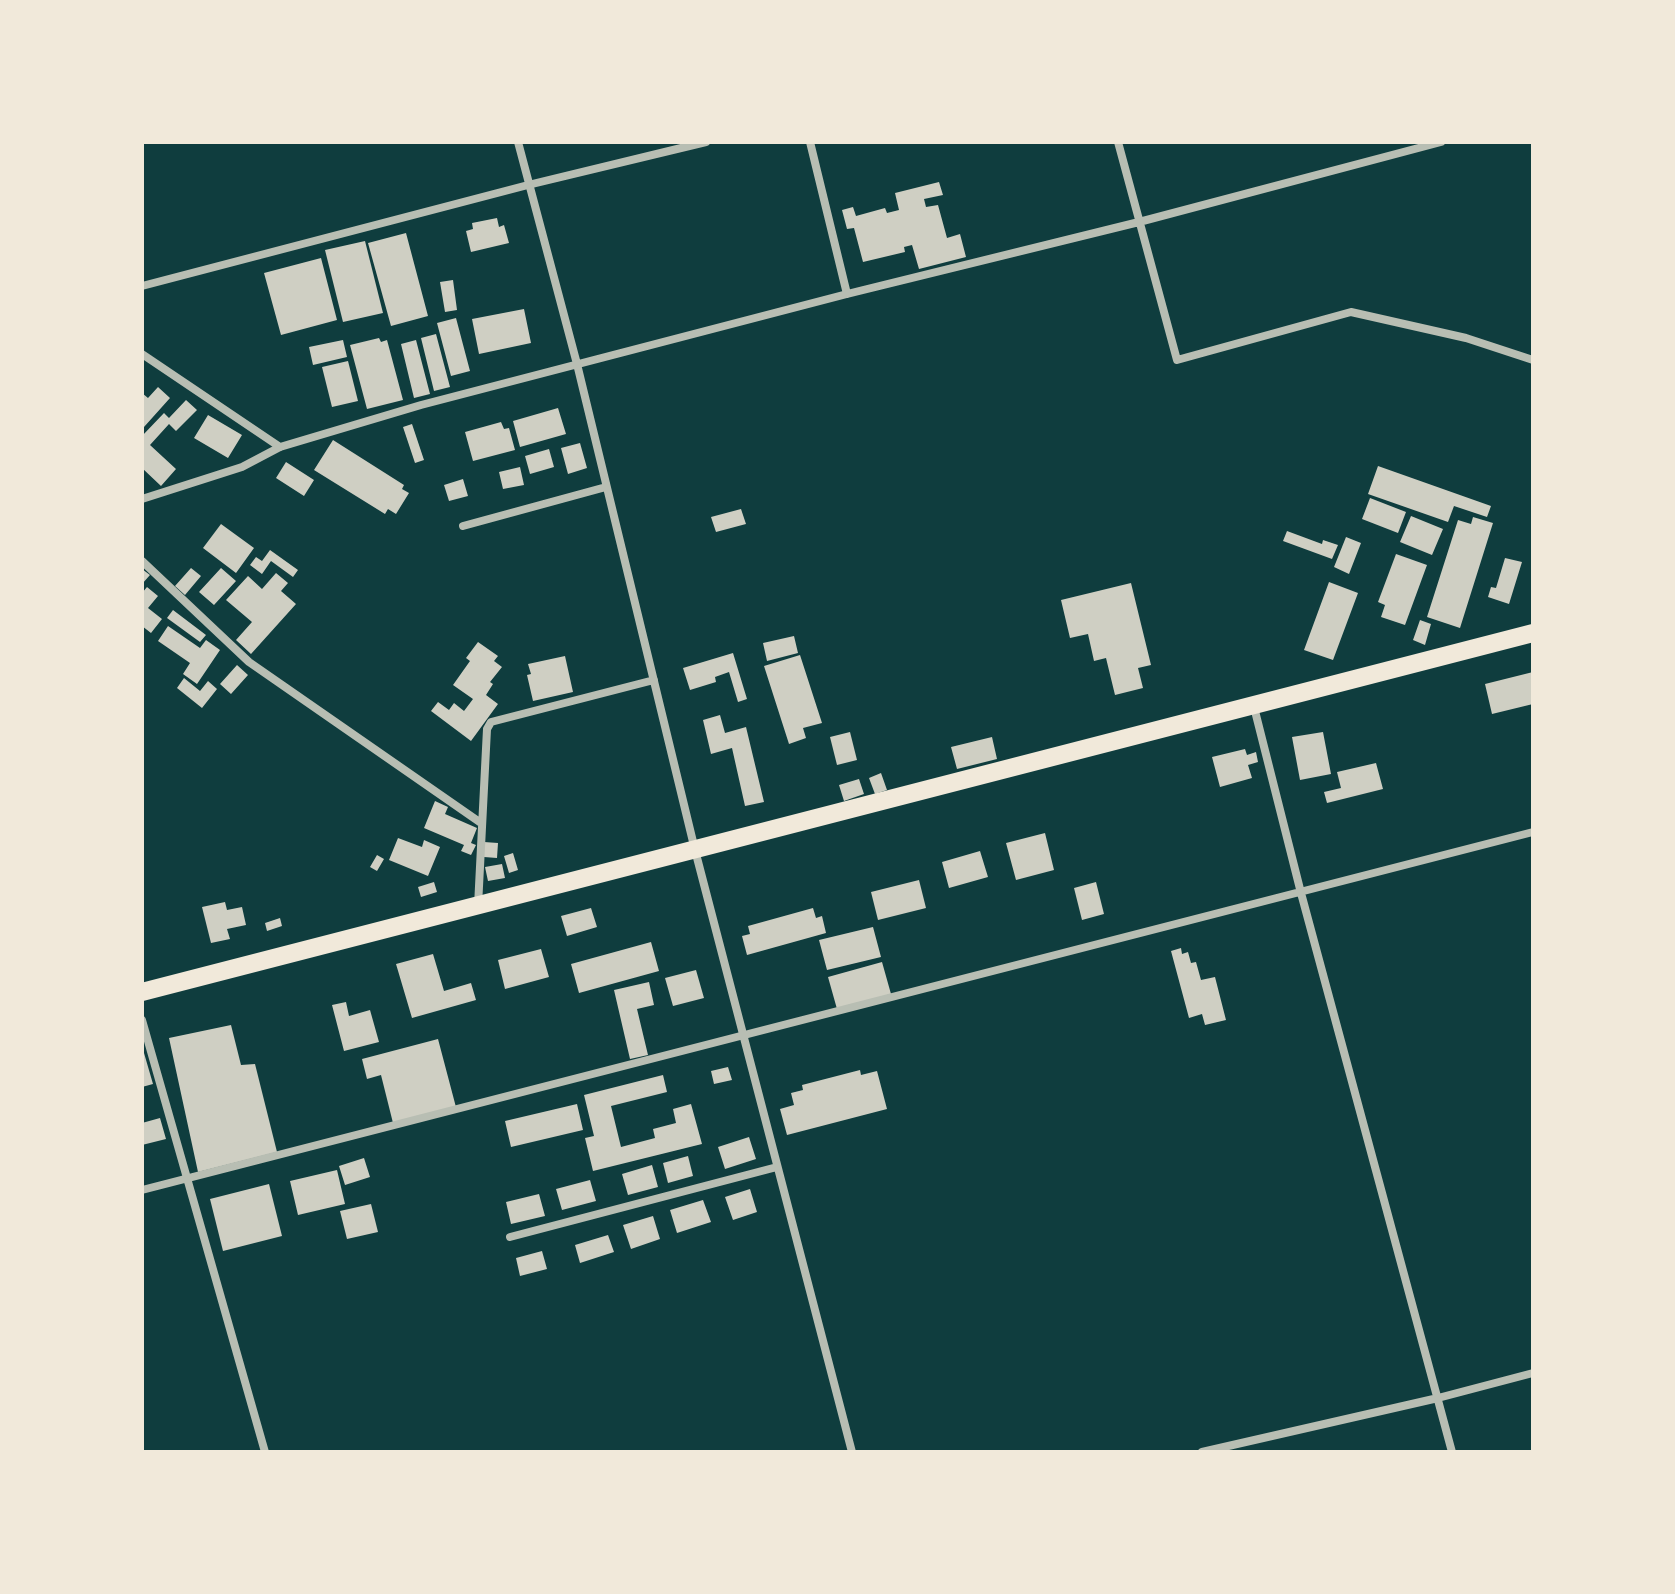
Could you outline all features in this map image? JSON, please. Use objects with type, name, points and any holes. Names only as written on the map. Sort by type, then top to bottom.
[{"type":"highway","points":[[142,992],[1533,633]]},
{"type":"street","points":[[518,142],[577,364],[695,850],[852,1452]]},
{"type":"street","points":[[142,286],[706,142]]},
{"type":"street","points":[[810,142],[847,294]]},
{"type":"street","points":[[1118,142],[1177,360],[1351,312],[1466,338],[1533,360]]},
{"type":"street","points":[[142,499],[242,467],[280,447],[421,405],[1441,142]]},
{"type":"street","points":[[142,354],[280,447]]},
{"type":"street","points":[[463,526],[606,487]]},
{"type":"street","points":[[142,561],[249,662],[481,823]]},
{"type":"street","points":[[478,907],[487,729],[491,722],[654,680]]},
{"type":"street","points":[[1254,706],[1301,893],[1452,1452]]},
{"type":"street","points":[[142,1190],[1533,832]]},
{"type":"street","points":[[142,1020],[265,1452]]},
{"type":"street","points":[[510,1237],[777,1167]]},
{"type":"street","points":[[1202,1452],[1533,1373]]},
{"type":"building","points":[[939,182],[943,195],[924,199],[926,207],[938,205],[947,238],[960,234],[966,257],[919,269],[912,245],[904,247],[905,252],[863,262],[854,228],[847,229],[842,210],[853,207],[856,216],[885,208],[887,213],[899,210],[895,193]]},
{"type":"building","points":[[497,218],[499,227],[504,225],[509,243],[471,252],[466,231],[473,229],[472,223]]},
{"type":"building","points":[[406,233],[428,316],[391,326],[368,243]]},
{"type":"building","points":[[365,241],[383,313],[343,322],[325,250]]},
{"type":"building","points":[[321,258],[337,320],[281,335],[264,273]]},
{"type":"building","points":[[453,280],[457,310],[445,312],[440,282]]},
{"type":"building","points":[[524,309],[531,343],[479,354],[472,319]]},
{"type":"building","points":[[456,318],[470,371],[451,376],[437,323]]},
{"type":"building","points":[[436,334],[450,387],[434,391],[421,338]]},
{"type":"building","points":[[379,338],[381,342],[387,340],[403,400],[367,409],[350,345]]},
{"type":"building","points":[[343,340],[347,357],[313,365],[309,347]]},
{"type":"building","points":[[416,340],[430,394],[414,398],[401,344]]},
{"type":"building","points":[[348,361],[358,401],[332,407],[322,367]]},
{"type":"building","points":[[158,387],[170,398],[144,427],[142,393],[148,398]]},
{"type":"building","points":[[186,400],[197,410],[176,431],[169,424],[150,445],[176,469],[161,486],[142,468],[142,436],[164,413],[169,418]]},
{"type":"building","points":[[558,408],[566,434],[520,447],[513,421]]},
{"type":"building","points":[[208,415],[242,435],[228,458],[194,438]]},
{"type":"building","points":[[501,422],[504,429],[509,428],[515,450],[473,461],[465,432]]},
{"type":"building","points":[[412,424],[424,460],[415,463],[403,427]]},
{"type":"building","points":[[333,440],[404,485],[402,489],[409,493],[396,514],[388,509],[385,514],[314,470]]},
{"type":"building","points":[[580,443],[587,468],[568,474],[561,448]]},
{"type":"building","points":[[549,449],[554,467],[530,474],[525,456]]},
{"type":"building","points":[[286,462],[314,480],[304,496],[276,478]]},
{"type":"building","points":[[1378,466],[1491,506],[1487,517],[1454,506],[1448,522],[1368,494]]},
{"type":"building","points":[[520,467],[524,485],[503,489],[499,472]]},
{"type":"building","points":[[463,479],[468,496],[449,501],[444,485]]},
{"type":"building","points":[[1370,498],[1406,512],[1398,533],[1362,519]]},
{"type":"building","points":[[741,509],[746,524],[716,532],[711,517]]},
{"type":"building","points":[[1411,516],[1443,529],[1432,555],[1400,542]]},
{"type":"building","points":[[1473,517],[1493,523],[1460,628],[1427,617],[1458,520],[1471,524]]},
{"type":"building","points":[[221,524],[254,548],[236,573],[203,548]]},
{"type":"building","points":[[1287,531],[1322,544],[1323,540],[1338,545],[1332,559],[1283,541]]},
{"type":"building","points":[[1346,537],[1361,543],[1349,574],[1334,567]]},
{"type":"building","points":[[270,550],[298,570],[293,577],[271,561],[262,574],[250,565],[256,557],[262,561]]},
{"type":"building","points":[[1396,554],[1427,565],[1405,625],[1381,617],[1385,605],[1378,602]]},
{"type":"building","points":[[1505,558],[1522,562],[1509,604],[1488,597],[1491,587],[1496,588]]},
{"type":"building","points":[[191,568],[201,576],[185,595],[175,586]]},
{"type":"building","points":[[221,568],[236,581],[214,605],[199,592]]},
{"type":"building","points":[[142,569],[150,575],[142,584]]},
{"type":"building","points":[[276,573],[288,583],[281,591],[296,604],[251,654],[236,640],[252,622],[226,600],[248,576],[262,589]]},
{"type":"building","points":[[1329,582],[1358,593],[1333,660],[1304,650]]},
{"type":"building","points":[[1131,583],[1151,665],[1138,668],[1143,688],[1115,695],[1106,658],[1094,661],[1088,634],[1070,638],[1061,600]]},
{"type":"building","points":[[147,587],[158,596],[148,608],[162,619],[151,633],[142,626],[142,593]]},
{"type":"building","points":[[173,610],[206,635],[200,642],[167,618]]},
{"type":"building","points":[[1420,620],[1431,624],[1425,645],[1413,640]]},
{"type":"building","points":[[168,626],[200,648],[206,640],[220,650],[197,684],[183,674],[190,663],[158,641]]},
{"type":"building","points":[[794,636],[798,653],[767,661],[763,643]]},
{"type":"building","points":[[478,642],[498,656],[494,661],[502,667],[490,682],[493,684],[486,695],[498,704],[471,741],[431,711],[438,702],[449,710],[454,703],[464,711],[473,699],[453,685],[470,661],[466,658]]},
{"type":"building","points":[[733,653],[747,699],[738,702],[729,672],[715,677],[716,682],[690,690],[683,668]]},
{"type":"building","points":[[800,655],[822,723],[803,728],[806,738],[789,744],[764,666]]},
{"type":"building","points":[[565,656],[573,692],[533,701],[527,675],[531,674],[528,664]]},
{"type":"building","points":[[237,665],[248,675],[231,694],[220,684]]},
{"type":"building","points":[[1533,672],[1533,704],[1492,714],[1485,684]]},
{"type":"building","points":[[184,678],[200,691],[208,681],[217,689],[202,708],[177,688]]},
{"type":"building","points":[[720,715],[725,733],[746,727],[764,802],[745,806],[732,748],[711,754],[703,720]]},
{"type":"building","points":[[850,732],[857,760],[837,765],[830,737]]},
{"type":"building","points":[[1323,732],[1331,774],[1300,780],[1292,737]]},
{"type":"building","points":[[992,737],[997,759],[957,769],[951,747]]},
{"type":"building","points":[[1245,749],[1247,755],[1256,752],[1258,762],[1248,765],[1252,778],[1220,787],[1212,757]]},
{"type":"building","points":[[1376,763],[1383,789],[1327,803],[1324,792],[1341,788],[1337,772]]},
{"type":"building","points":[[881,773],[887,790],[875,794],[869,778]]},
{"type":"building","points":[[859,779],[864,794],[844,801],[839,785]]},
{"type":"building","points":[[435,801],[448,807],[445,814],[477,828],[471,843],[476,845],[471,855],[461,851],[464,845],[424,828]]},
{"type":"building","points":[[1045,833],[1054,870],[1016,880],[1006,843]]},
{"type":"building","points":[[398,838],[422,847],[424,840],[440,847],[428,876],[389,860]]},
{"type":"building","points":[[484,842],[498,843],[497,858],[484,857]]},
{"type":"building","points":[[980,851],[988,877],[949,888],[942,862]]},
{"type":"building","points":[[513,853],[518,870],[509,873],[504,856]]},
{"type":"building","points":[[377,855],[384,859],[377,871],[370,867]]},
{"type":"building","points":[[502,864],[505,878],[488,881],[485,867]]},
{"type":"building","points":[[919,880],[926,908],[878,920],[871,892]]},
{"type":"building","points":[[434,882],[437,892],[421,897],[418,887]]},
{"type":"building","points":[[1096,882],[1104,914],[1082,920],[1074,888]]},
{"type":"building","points":[[225,902],[227,910],[242,907],[246,925],[227,929],[230,939],[211,943],[202,907]]},
{"type":"building","points":[[591,908],[597,927],[567,936],[561,916]]},
{"type":"building","points":[[813,908],[816,918],[822,916],[826,933],[747,955],[742,936],[750,934],[748,926]]},
{"type":"building","points":[[280,918],[282,926],[267,931],[265,923]]},
{"type":"building","points":[[873,927],[881,957],[827,970],[819,940]]},
{"type":"building","points":[[651,942],[659,971],[579,993],[571,964]]},
{"type":"building","points":[[1181,948],[1182,954],[1188,952],[1191,963],[1196,962],[1201,980],[1215,977],[1226,1020],[1205,1025],[1202,1014],[1189,1018],[1171,951]]},
{"type":"building","points":[[541,949],[549,977],[505,989],[498,960]]},
{"type":"building","points":[[433,954],[444,991],[471,983],[476,1000],[412,1018],[396,964]]},
{"type":"building","points":[[882,962],[891,994],[837,1009],[828,977]]},
{"type":"building","points":[[696,970],[704,998],[673,1006],[665,978]]},
{"type":"building","points":[[649,982],[654,1005],[637,1009],[648,1055],[630,1059],[614,990]]},
{"type":"building","points":[[346,1002],[349,1016],[370,1010],[379,1042],[344,1051],[332,1005]]},
{"type":"building","points":[[231,1025],[241,1065],[255,1064],[277,1152],[198,1172],[169,1038]]},
{"type":"building","points":[[438,1039],[457,1111],[394,1127],[381,1075],[367,1079],[362,1059]]},
{"type":"building","points":[[142,1053],[153,1084],[142,1087]]},
{"type":"building","points":[[728,1067],[732,1080],[714,1084],[711,1071]]},
{"type":"building","points":[[860,1070],[861,1075],[877,1071],[887,1109],[787,1135],[780,1109],[794,1105],[791,1093],[803,1090],[802,1085]]},
{"type":"building","points":[[663,1075],[667,1092],[611,1106],[621,1147],[655,1138],[653,1129],[676,1123],[673,1109],[691,1104],[702,1144],[593,1171],[585,1138],[594,1136],[584,1095]]},
{"type":"building","points":[[577,1104],[583,1130],[511,1147],[505,1121]]},
{"type":"building","points":[[160,1118],[166,1139],[142,1145],[142,1123]]},
{"type":"building","points":[[749,1137],[756,1159],[725,1169],[718,1147]]},
{"type":"building","points":[[688,1156],[693,1176],[668,1183],[663,1163]]},
{"type":"building","points":[[364,1158],[370,1177],[345,1185],[339,1166]]},
{"type":"building","points":[[652,1165],[658,1187],[628,1195],[622,1174]]},
{"type":"building","points":[[337,1170],[345,1204],[298,1215],[290,1181]]},
{"type":"building","points":[[590,1180],[596,1201],[562,1210],[556,1189]]},
{"type":"building","points":[[269,1184],[282,1236],[223,1251],[210,1199]]},
{"type":"building","points":[[750,1189],[757,1212],[733,1220],[725,1197]]},
{"type":"building","points":[[539,1194],[545,1216],[511,1224],[506,1202]]},
{"type":"building","points":[[703,1200],[711,1222],[677,1233],[670,1210]]},
{"type":"building","points":[[371,1204],[378,1232],[347,1239],[340,1211]]},
{"type":"building","points":[[653,1216],[660,1239],[631,1249],[623,1225]]},
{"type":"building","points":[[608,1235],[614,1252],[580,1263],[575,1245]]},
{"type":"building","points":[[542,1251],[547,1269],[520,1276],[516,1258]]}]
